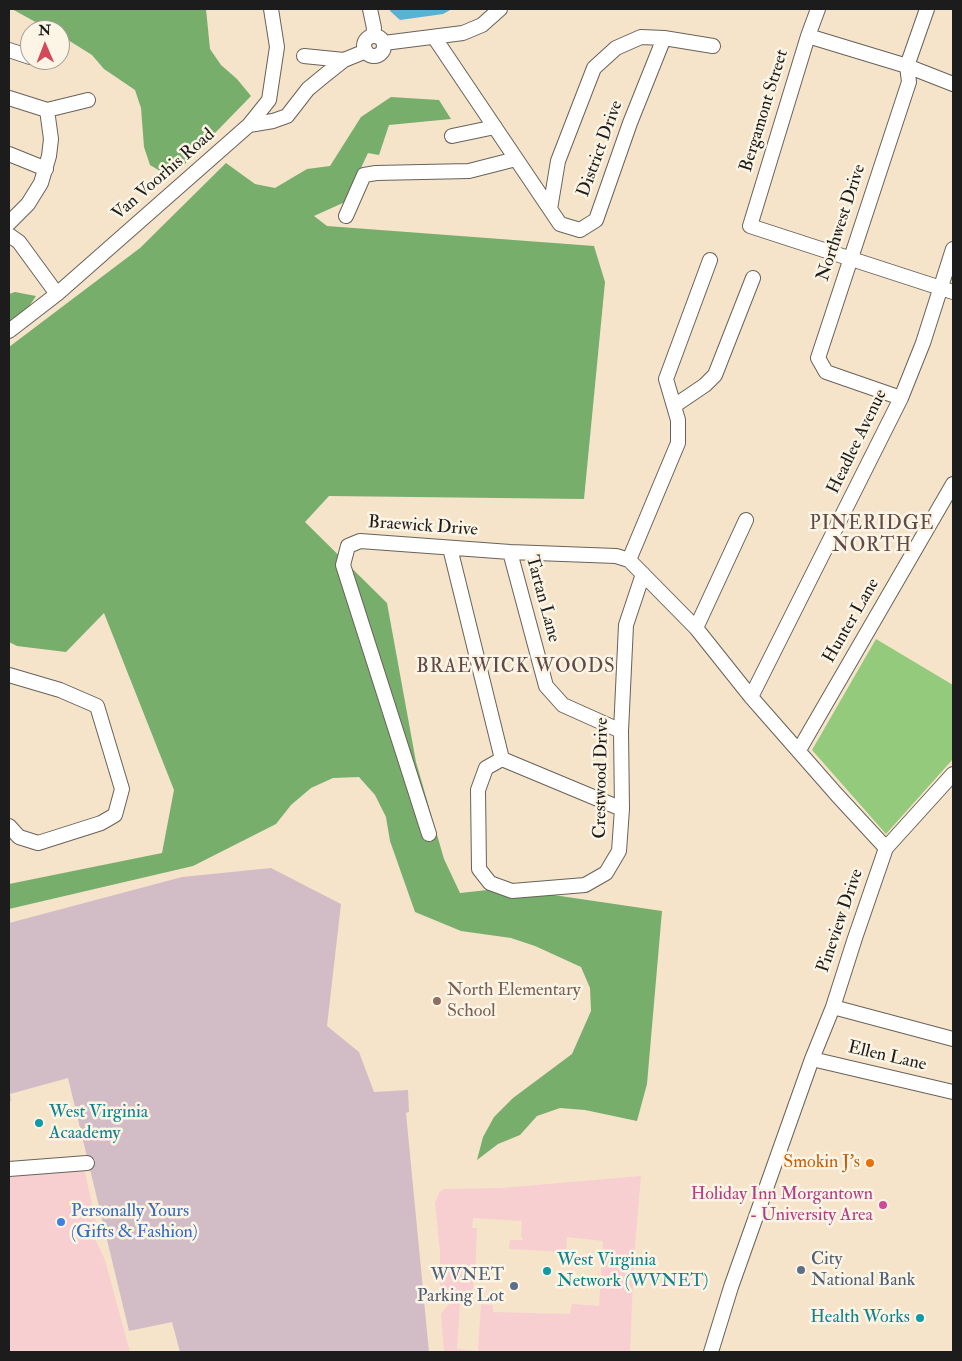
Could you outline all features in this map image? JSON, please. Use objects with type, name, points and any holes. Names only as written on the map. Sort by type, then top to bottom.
[{"type":"street","name":"Van Voorhis Road","points":[[9,332],[57,294],[249,125],[269,100],[277,47],[271,9]]},
{"type":"street","points":[[370,9],[379,40]]},
{"type":"street","points":[[249,125],[274,122],[287,116],[308,89],[344,60],[366,51],[365,41],[434,37],[463,33],[482,25],[500,9]]},
{"type":"street","name":"Bergamont Street","points":[[818,9],[750,226],[849,259]]},
{"type":"street","name":"Northwest Drive","points":[[901,398],[826,372],[818,358],[908,82],[907,66],[927,9]]},
{"type":"street","points":[[808,36],[907,66],[953,84]]},
{"type":"street","name":"District Drive","points":[[434,37],[560,224],[580,230],[596,220],[630,123],[664,38]]},
{"type":"street","name":"District Drive","points":[[550,209],[558,160],[594,68],[616,48],[641,37],[664,38],[713,46]]},
{"type":"street","points":[[304,56],[344,60]]},
{"type":"street","points":[[9,98],[47,110],[88,100]]},
{"type":"street","points":[[9,223],[28,204],[41,183],[46,170],[51,139],[47,110]]},
{"type":"street","points":[[452,136],[495,127]]},
{"type":"street","points":[[9,154],[46,170]]},
{"type":"street","points":[[346,216],[364,175],[376,173],[469,171],[516,159]]},
{"type":"street","points":[[9,235],[19,242],[57,294]]},
{"type":"street","name":"Headlee Avenue","points":[[751,697],[901,398],[947,290],[953,249]]},
{"type":"street","points":[[849,259],[947,290]]},
{"type":"street","points":[[710,260],[666,379],[678,420],[678,443],[629,560],[696,628],[751,697],[886,848],[953,774]]},
{"type":"street","points":[[674,406],[705,385],[715,375],[753,278]]},
{"type":"street","name":"Hunter Lane","points":[[799,750],[953,484]]},
{"type":"street","points":[[696,628],[746,520]]},
{"type":"street","name":"Braewick Drive","points":[[429,834],[343,565],[348,546],[360,541],[510,552],[616,556],[629,560]]},
{"type":"street","points":[[450,548],[502,759],[622,809]]},
{"type":"street","name":"Tartan Lane","points":[[510,552],[546,686],[563,705],[621,731]]},
{"type":"street","name":"Crestwood Drive","points":[[502,759],[486,768],[478,790],[479,869],[490,883],[512,891],[585,885],[606,873],[619,851],[622,809],[621,731],[626,626],[643,574]]},
{"type":"street","points":[[9,675],[60,690],[97,706],[122,789],[115,815],[101,823],[38,843],[19,837],[9,826]]},
{"type":"street","name":"Pineview Drive","points":[[711,1352],[812,1059],[833,1006],[886,848]]},
{"type":"street","points":[[833,1006],[953,1039]]},
{"type":"street","name":"Ellen Lane","points":[[812,1059],[953,1092]]},
{"type":"street","points":[[9,1169],[87,1162]]},
{"type":"shaded area","points":[[271,868],[341,904],[327,1026],[359,1052],[374,1092],[408,1090],[409,1112],[406,1113],[429,1352],[180,1352],[172,1322],[129,1331],[68,1078],[10,1094],[11,1101],[9,1101],[9,923],[182,877]]},
{"type":"shaded area","points":[[84,1167],[96,1223],[88,1224],[105,1260],[130,1352],[9,1352],[9,1173]]},
{"type":"shaded area","points":[[641,1176],[634,1257],[630,1352],[444,1352],[441,1314],[448,1305],[453,1303],[460,1302],[457,1349],[478,1351],[481,1304],[493,1305],[493,1312],[570,1314],[572,1304],[599,1306],[603,1241],[567,1237],[566,1252],[509,1249],[510,1240],[523,1240],[521,1236],[522,1221],[473,1218],[472,1228],[477,1228],[473,1288],[470,1292],[449,1292],[443,1295],[440,1291],[440,1252],[435,1203],[443,1189],[501,1188]]},
{"type":"green space","points":[[12,9],[206,9],[210,49],[221,65],[237,79],[251,96],[181,168],[165,174],[150,165],[144,147],[141,108],[135,90],[104,69],[92,55],[70,41],[70,20],[32,20]]},
{"type":"green space","points":[[391,97],[439,100],[451,119],[389,125],[379,155],[368,153],[345,202],[314,216],[327,226],[594,246],[605,282],[584,499],[329,496],[305,522],[387,603],[416,762],[444,859],[460,893],[506,888],[662,911],[647,1084],[637,1121],[585,1110],[560,1108],[537,1116],[520,1135],[498,1144],[477,1160],[483,1137],[494,1117],[513,1098],[572,1054],[591,1011],[590,988],[581,967],[535,946],[511,938],[461,931],[415,912],[390,841],[386,817],[375,795],[359,777],[333,778],[311,788],[291,805],[276,824],[193,866],[9,909],[9,884],[162,853],[174,790],[104,613],[66,652],[17,646],[9,642],[9,347],[140,248],[226,163],[255,184],[275,188],[307,169],[330,166],[361,117]]},
{"type":"green space","points":[[15,292],[36,296],[26,311],[9,324],[9,294]]},
{"type":"green space","points":[[876,639],[953,685],[953,759],[886,834],[812,750]]},
{"type":"water","points":[[391,9],[452,9],[443,14],[400,20],[390,11]]},
{"type":"place","name":"North Elementary School","points":[[437,1001]]},
{"type":"place","name":"West Virginia Acaademy","points":[[39,1123]]},
{"type":"place","name":"Smokin J's","points":[[870,1163]]},
{"type":"place","name":"Holiday Inn Morgantown - University Area","points":[[883,1205]]},
{"type":"place","name":"Personally Yours (Gifts & Fashion)","points":[[61,1222]]},
{"type":"place","name":"City National Bank","points":[[801,1270]]},
{"type":"place","name":"West Virginia Network (WVNET)","points":[[547,1271]]},
{"type":"place","name":"WVNET Parking Lot","points":[[514,1286]]},
{"type":"place","name":"Health Works","points":[[920,1318]]},
{"type":"district","name":"PINERIDGE NORTH","points":[[872,536]]},
{"type":"district","name":"BRAEWICK WOODS","points":[[516,668]]}]
